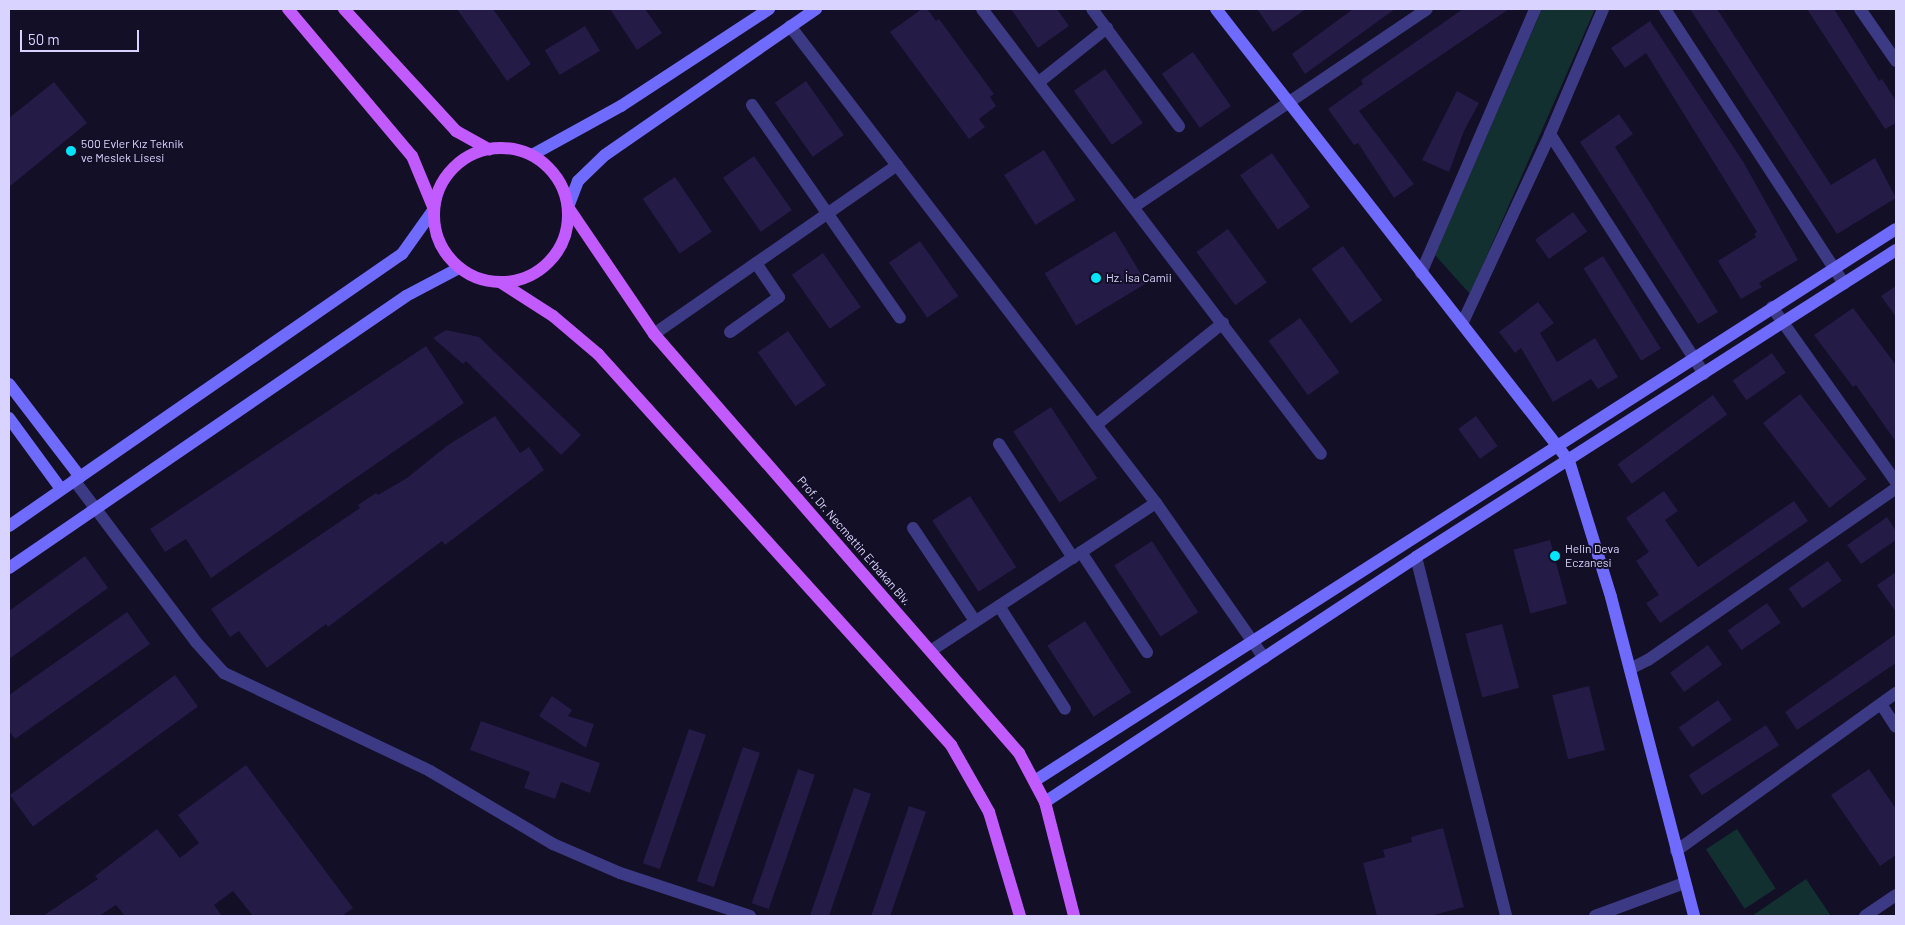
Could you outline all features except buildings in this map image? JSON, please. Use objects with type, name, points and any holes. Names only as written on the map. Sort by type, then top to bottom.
[{"type":"main road","points":[[288,9],[412,156],[434,209],[436,231],[444,251],[459,268],[478,278],[500,282],[554,316],[598,354],[951,745],[989,812],[1020,916]]},
{"type":"main road","points":[[344,9],[456,131],[489,148]]},
{"type":"main road","points":[[434,209],[439,188],[451,170],[468,156],[489,148],[511,148],[532,155],[554,174],[562,186],[568,207],[566,230],[558,251],[542,268],[529,275],[500,282]]},
{"type":"main road","name":"Prof. Dr. Necmettin Erbakan Blv.","points":[[568,207],[654,334],[932,650],[1019,753],[1036,780],[1045,802],[1074,916]]},
{"type":"street","points":[[532,155],[621,106],[769,9]]},
{"type":"street","points":[[568,207],[578,181],[591,166],[816,9]]},
{"type":"street","points":[[982,9],[1135,206],[1321,454]]},
{"type":"street","points":[[1092,9],[1179,126]]},
{"type":"street","points":[[1216,9],[1291,102],[1421,273],[1569,461],[1630,669],[1694,916]]},
{"type":"street","points":[[1135,206],[1426,9]]},
{"type":"street","points":[[1421,273],[1536,9]]},
{"type":"street","points":[[1462,324],[1550,134],[1603,9]]},
{"type":"street","points":[[1664,9],[1844,284]]},
{"type":"street","points":[[1860,9],[1896,62]]},
{"type":"street","points":[[790,26],[1156,503],[1264,658]]},
{"type":"street","points":[[1039,82],[1107,28]]},
{"type":"street","points":[[752,105],[900,318]]},
{"type":"street","points":[[1550,134],[1704,374]]},
{"type":"street","points":[[654,334],[897,165]]},
{"type":"street","points":[[9,526],[402,254],[434,209]]},
{"type":"street","points":[[1036,780],[1896,229]]},
{"type":"street","points":[[1045,802],[1416,557],[1569,461],[1896,250]]},
{"type":"street","points":[[730,332],[779,297],[756,263]]},
{"type":"street","points":[[9,568],[406,296],[459,268]]},
{"type":"street","points":[[1772,307],[1896,482]]},
{"type":"street","points":[[1096,425],[1223,323]]},
{"type":"street","points":[[9,384],[77,478],[96,509],[196,642],[224,673],[430,771],[553,844],[620,872],[750,916]]},
{"type":"street","points":[[9,418],[61,489]]},
{"type":"street","points":[[999,444],[1147,652]]},
{"type":"street","points":[[1630,669],[1896,488]]},
{"type":"street","points":[[932,650],[1156,503]]},
{"type":"street","points":[[914,528],[975,621]]},
{"type":"street","points":[[1416,557],[1506,916]]},
{"type":"street","points":[[998,606],[1065,709]]},
{"type":"street","points":[[1676,850],[1896,693]]},
{"type":"street","points":[[1881,704],[1896,727]]},
{"type":"street","points":[[1595,916],[1684,883]]},
{"type":"street","points":[[1866,916],[1896,895]]},
{"type":"green space","points":[[1542,9],[1595,9],[1470,294],[1435,255]]},
{"type":"green space","points":[[1737,829],[1776,889],[1745,909],[1706,849]]},
{"type":"green space","points":[[1806,879],[1831,916],[1752,916]]},
{"type":"place","name":"500 Evler Kız Teknik ve Meslek Lisesi","points":[[71,151]]},
{"type":"place","name":"Hz. İsa Camii","points":[[1096,278]]},
{"type":"place","name":"Helin Deva Eczanesi","points":[[1555,556]]}]
